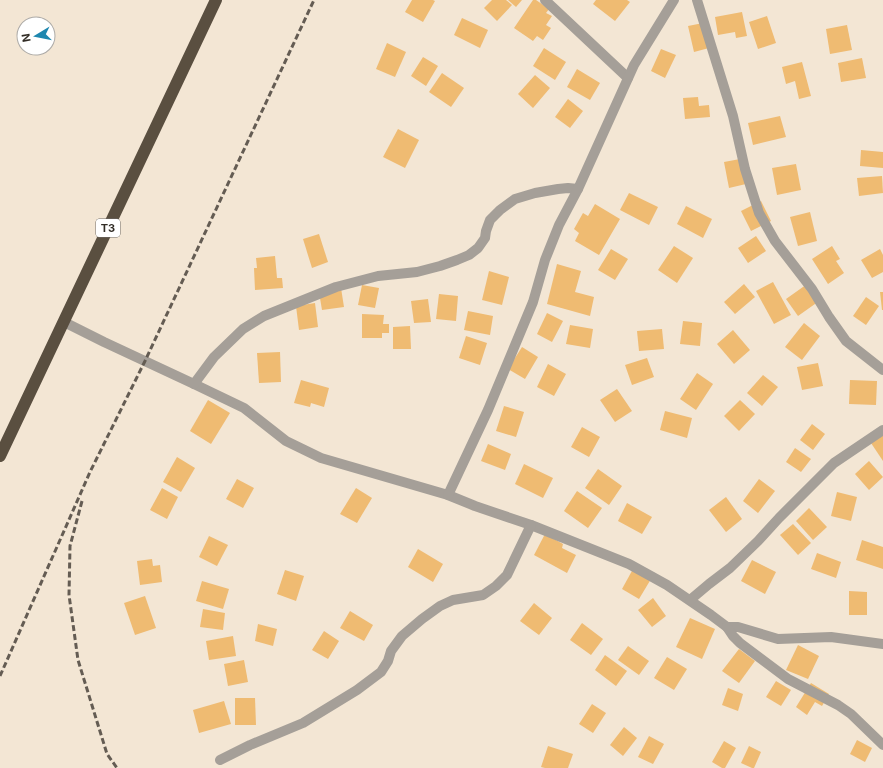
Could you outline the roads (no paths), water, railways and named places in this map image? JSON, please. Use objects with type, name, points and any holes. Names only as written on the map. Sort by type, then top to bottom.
[{"type":"highway","name":"T3","points":[[0,456],[216,0]]},
{"type":"street","points":[[545,0],[628,78]]},
{"type":"street","points":[[448,495],[488,410],[533,302],[545,260],[559,225],[578,189],[634,65],[674,0]]},
{"type":"street","points":[[697,0],[733,116],[745,169],[759,213],[775,240],[812,290],[828,317],[846,341],[883,370]]},
{"type":"street","points":[[194,384],[214,357],[243,329],[264,316],[336,287],[378,276],[417,272],[457,260],[469,255],[478,248],[485,238],[490,220],[500,210],[515,199],[535,193],[558,189],[578,189]]},
{"type":"street","points":[[64,322],[244,408],[286,441],[321,458],[448,495],[531,525],[629,564],[667,585],[727,626],[733,636],[740,643],[788,679],[838,705],[851,714],[883,745]]},
{"type":"street","points":[[690,600],[708,584],[730,568],[834,464],[883,430]]},
{"type":"street","points":[[220,760],[303,722],[356,690],[381,672],[388,661],[391,651],[402,636],[422,619],[440,606],[453,600],[483,595],[496,586],[507,575],[531,525]]},
{"type":"street","points":[[727,626],[738,627],[778,638],[831,637],[883,644]]},
{"type":"railway","points":[[0,676],[90,472],[145,361],[314,0]]},
{"type":"railway","points":[[82,501],[70,546],[69,595],[78,660],[107,754],[117,768]]}]
